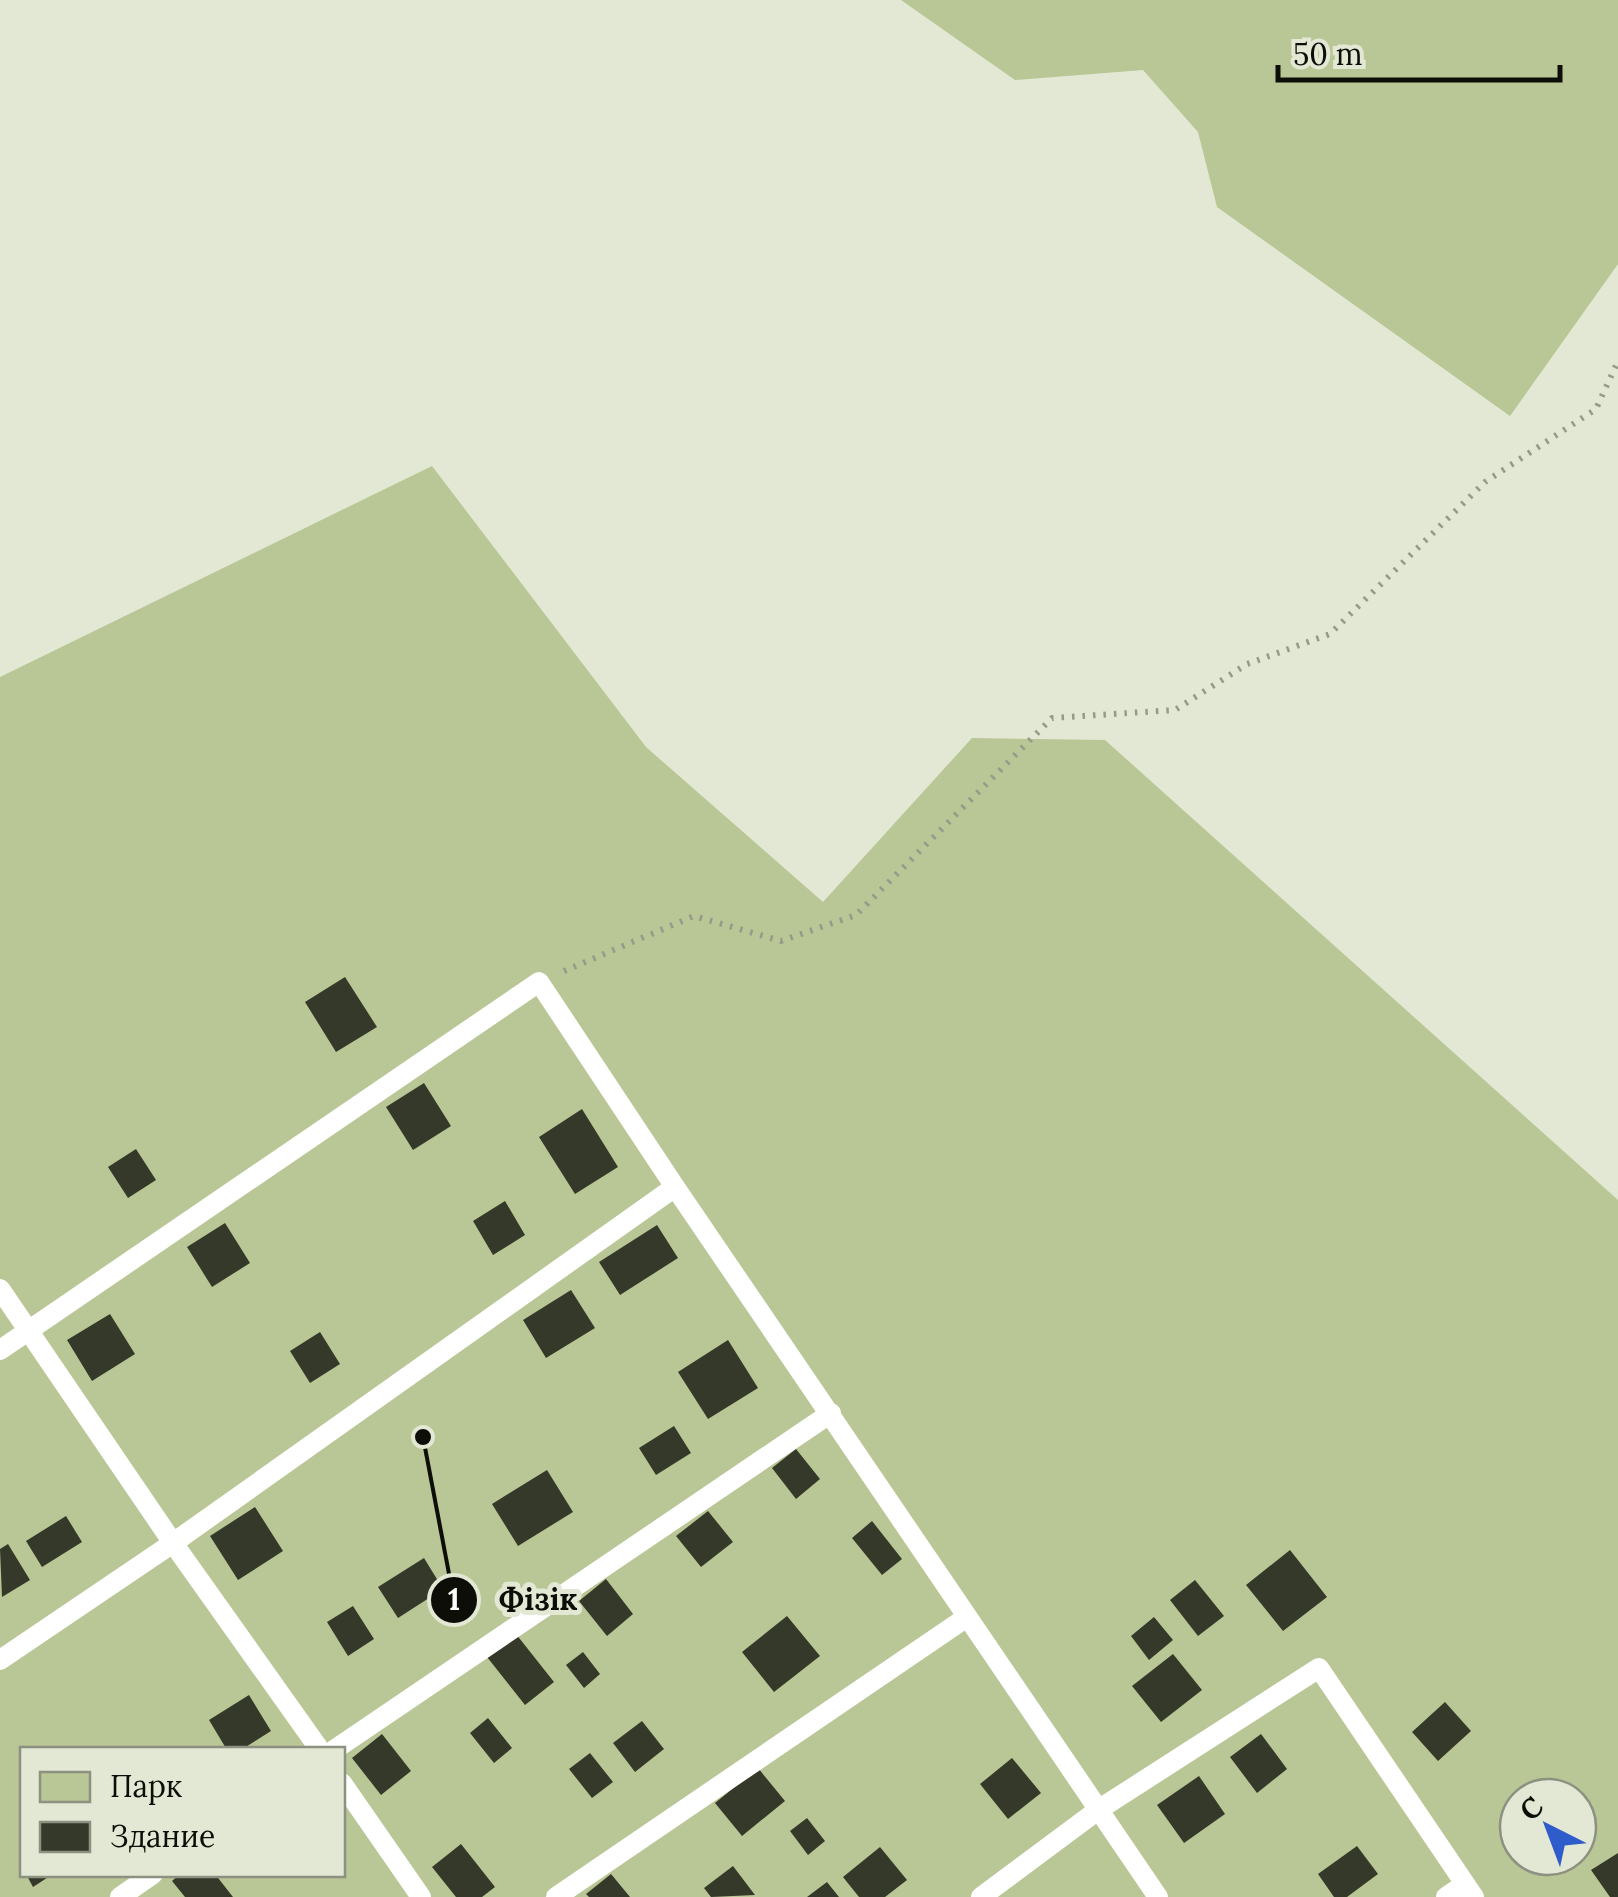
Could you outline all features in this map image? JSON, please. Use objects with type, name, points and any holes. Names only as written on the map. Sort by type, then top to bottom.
[{"type":"lane","points":[[0,1350],[539,982],[674,1187],[1158,1897]]},
{"type":"lane","points":[[0,1660],[172,1543],[674,1187]]},
{"type":"lane","points":[[0,1289],[172,1543],[318,1747]]},
{"type":"lane","points":[[338,1747],[831,1413]]},
{"type":"lane","points":[[556,1897],[967,1617]]},
{"type":"lane","points":[[981,1897],[1098,1810],[1319,1668],[1469,1890],[1446,1897]]},
{"type":"lane","points":[[345,1786],[421,1897]]},
{"type":"lane","points":[[120,1897],[148,1877]]},
{"type":"path","points":[[539,982],[694,916],[781,941],[856,916],[1052,718],[1174,710],[1247,664],[1330,634],[1485,482],[1596,409],[1618,361]]},
{"type":"green space","points":[[901,0],[1618,0],[1618,264],[1510,416],[1217,207],[1198,132],[1143,70],[1015,80]]},
{"type":"green space","points":[[432,466],[646,747],[823,902],[972,738],[1105,740],[1618,1200],[1618,1897],[0,1897],[0,677]]},
{"type":"building","points":[[345,977],[377,1027],[336,1052],[305,1002]]},
{"type":"building","points":[[424,1083],[451,1126],[413,1150],[386,1107]]},
{"type":"building","points":[[582,1109],[618,1167],[575,1194],[539,1137]]},
{"type":"building","points":[[136,1149],[156,1180],[128,1198],[108,1167]]},
{"type":"building","points":[[505,1201],[525,1235],[493,1255],[473,1221]]},
{"type":"building","points":[[225,1223],[250,1263],[212,1287],[187,1247]]},
{"type":"building","points":[[657,1225],[678,1258],[620,1295],[599,1262]]},
{"type":"building","points":[[571,1290],[595,1328],[546,1358],[523,1320]]},
{"type":"building","points":[[110,1314],[135,1354],[92,1381],[67,1340]]},
{"type":"building","points":[[320,1332],[340,1364],[310,1383],[290,1351]]},
{"type":"building","points":[[728,1340],[758,1388],[708,1419],[678,1372]]},
{"type":"building","points":[[674,1426],[691,1453],[656,1475],[639,1448]]},
{"type":"building","points":[[796,1449],[820,1479],[796,1499],[772,1468]]},
{"type":"building","points":[[547,1470],[573,1512],[518,1546],[492,1504]]},
{"type":"building","points":[[255,1507],[283,1551],[238,1580],[210,1536]]},
{"type":"building","points":[[708,1511],[733,1542],[701,1567],[676,1536]]},
{"type":"building","points":[[66,1516],[82,1542],[42,1567],[26,1541]]},
{"type":"building","points":[[872,1521],[902,1559],[882,1575],[852,1538]]},
{"type":"building","points":[[8,1544],[30,1580],[2,1597],[0,1549]]},
{"type":"building","points":[[1290,1550],[1327,1597],[1283,1631],[1246,1585]]},
{"type":"building","points":[[424,1558],[443,1589],[398,1618],[378,1587]]},
{"type":"building","points":[[606,1579],[633,1614],[607,1636],[579,1601]]},
{"type":"building","points":[[1195,1580],[1224,1616],[1198,1636],[1170,1600]]},
{"type":"building","points":[[353,1606],[374,1639],[348,1656],[327,1622]]},
{"type":"building","points":[[787,1616],[820,1656],[774,1692],[742,1652]]},
{"type":"building","points":[[1154,1617],[1173,1640],[1149,1660],[1131,1636]]},
{"type":"building","points":[[516,1634],[554,1682],[525,1705],[487,1657]]},
{"type":"building","points":[[583,1652],[600,1674],[584,1688],[566,1665]]},
{"type":"building","points":[[1173,1654],[1202,1690],[1161,1722],[1132,1686]]},
{"type":"building","points":[[249,1695],[271,1731],[246,1747],[225,1747],[209,1720]]},
{"type":"building","points":[[1445,1702],[1471,1731],[1438,1761],[1412,1732]]},
{"type":"building","points":[[488,1718],[512,1748],[494,1763],[470,1733]]},
{"type":"building","points":[[642,1721],[664,1749],[635,1772],[613,1743]]},
{"type":"building","points":[[382,1734],[411,1771],[381,1795],[352,1758]]},
{"type":"building","points":[[1261,1734],[1287,1769],[1257,1793],[1230,1757]]},
{"type":"building","points":[[590,1753],[613,1782],[592,1798],[569,1769]]},
{"type":"building","points":[[1012,1758],[1041,1793],[1008,1819],[980,1784]]},
{"type":"building","points":[[758,1768],[785,1801],[742,1836],[715,1803]]},
{"type":"building","points":[[1199,1776],[1225,1814],[1184,1843],[1157,1805]]},
{"type":"building","points":[[807,1818],[825,1841],[808,1855],[790,1831]]},
{"type":"building","points":[[461,1844],[495,1887],[482,1897],[456,1897],[432,1867]]},
{"type":"building","points":[[1357,1846],[1378,1874],[1347,1897],[1334,1897],[1318,1874]]},
{"type":"building","points":[[880,1847],[907,1880],[885,1897],[859,1897],[843,1877]]},
{"type":"building","points":[[1618,1853],[1618,1897],[1610,1897],[1596,1877],[1598,1866]]},
{"type":"building","points":[[733,1866],[755,1895],[711,1897],[704,1888]]},
{"type":"building","points":[[611,1874],[630,1897],[586,1894]]},
{"type":"building","points":[[28,1877],[48,1877],[33,1887]]},
{"type":"building","points":[[177,1877],[217,1877],[233,1897],[185,1897],[172,1881]]},
{"type":"building","points":[[827,1882],[839,1897],[807,1897]]},
{"type":"place","name":"Фізік","points":[[423,1437]]}]
